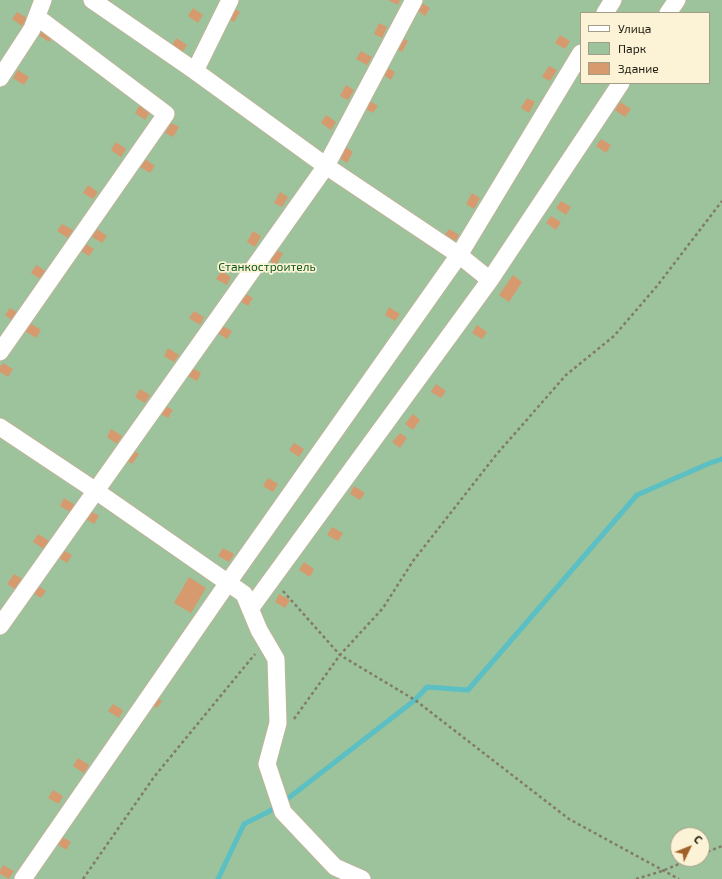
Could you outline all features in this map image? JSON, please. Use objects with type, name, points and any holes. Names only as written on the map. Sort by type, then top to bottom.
[{"type":"lane","points":[[0,78],[32,29],[43,0]]},
{"type":"lane","points":[[92,0],[195,71],[326,166],[459,256],[490,280]]},
{"type":"lane","points":[[195,71],[230,0]]},
{"type":"lane","points":[[0,626],[326,166],[414,0]]},
{"type":"lane","points":[[606,12],[613,0]]},
{"type":"lane","points":[[669,12],[677,0]]},
{"type":"lane","points":[[0,352],[166,114],[37,17]]},
{"type":"lane","points":[[23,879],[227,584],[459,256],[580,55]]},
{"type":"lane","points":[[250,609],[490,280],[620,84]]},
{"type":"lane","points":[[0,427],[96,491],[227,584],[244,594],[265,642],[276,659],[278,723],[267,764],[283,812],[335,867],[362,879]]},
{"type":"path","points":[[278,723],[294,720],[340,655],[383,608],[413,561],[496,455],[566,375],[614,336],[657,286],[722,201]]},
{"type":"path","points":[[272,579],[340,655],[415,700],[569,820],[679,879]]},
{"type":"path","points":[[83,879],[154,777],[265,642]]},
{"type":"path","points":[[710,851],[722,846]]},
{"type":"path","points":[[636,879],[672,867]]},
{"type":"green space","name":"Станкостроитель","points":[[0,0],[722,0],[722,879],[0,879]]},
{"type":"building","points":[[388,0],[400,0],[398,5]]},
{"type":"building","points":[[420,2],[430,8],[425,16],[415,9]]},
{"type":"building","points":[[232,7],[240,12],[234,22],[226,18]]},
{"type":"building","points":[[193,8],[203,15],[198,23],[188,16]]},
{"type":"building","points":[[17,12],[27,18],[22,26],[12,19]]},
{"type":"building","points":[[379,23],[387,27],[382,38],[374,34]]},
{"type":"building","points":[[44,28],[54,34],[49,42],[39,35]]},
{"type":"building","points":[[560,35],[570,41],[565,49],[555,43]]},
{"type":"building","points":[[400,37],[408,41],[402,52],[394,47]]},
{"type":"building","points":[[176,38],[187,45],[182,53],[172,46]]},
{"type":"building","points":[[361,51],[372,57],[367,65],[356,59]]},
{"type":"building","points":[[385,66],[395,72],[391,80],[380,73]]},
{"type":"building","points":[[549,66],[557,70],[550,81],[542,77]]},
{"type":"building","points":[[18,70],[29,77],[24,85],[13,78]]},
{"type":"building","points":[[346,85],[354,90],[348,100],[340,96]]},
{"type":"building","points":[[527,98],[535,102],[529,113],[521,108]]},
{"type":"building","points":[[367,99],[378,106],[373,113],[362,107]]},
{"type":"building","points":[[620,102],[631,109],[625,117],[615,110]]},
{"type":"building","points":[[140,105],[150,112],[145,120],[135,113]]},
{"type":"building","points":[[326,115],[336,122],[331,130],[321,123]]},
{"type":"building","points":[[171,123],[179,127],[173,137],[165,133]]},
{"type":"building","points":[[601,139],[611,145],[606,153],[596,146]]},
{"type":"building","points":[[116,142],[126,149],[121,157],[111,150]]},
{"type":"building","points":[[346,147],[353,152],[347,163],[339,158]]},
{"type":"building","points":[[145,159],[155,166],[150,173],[140,167]]},
{"type":"building","points":[[88,185],[98,192],[93,199],[83,193]]},
{"type":"building","points":[[280,192],[288,197],[282,207],[274,203]]},
{"type":"building","points":[[472,193],[480,198],[474,209],[466,204]]},
{"type":"building","points":[[561,201],[571,207],[566,215],[556,208]]},
{"type":"building","points":[[551,216],[561,222],[556,230],[546,223]]},
{"type":"building","points":[[62,224],[73,230],[68,238],[57,231]]},
{"type":"building","points":[[97,229],[107,236],[102,243],[92,237]]},
{"type":"building","points":[[449,229],[459,235],[454,243],[444,236]]},
{"type":"building","points":[[253,231],[261,236],[255,247],[247,242]]},
{"type":"building","points":[[83,242],[94,249],[89,256],[78,249]]},
{"type":"building","points":[[276,249],[283,254],[276,265],[269,260]]},
{"type":"building","points":[[36,265],[47,272],[42,280],[31,273]]},
{"type":"building","points":[[221,271],[231,277],[227,285],[216,279]]},
{"type":"building","points":[[513,275],[522,282],[509,302],[499,295]]},
{"type":"building","points":[[242,292],[253,298],[248,306],[238,300]]},
{"type":"building","points":[[389,307],[400,314],[395,321],[385,315]]},
{"type":"building","points":[[10,308],[20,314],[15,322],[5,315]]},
{"type":"building","points":[[194,311],[204,317],[200,325],[189,318]]},
{"type":"building","points":[[30,323],[41,330],[36,338],[25,331]]},
{"type":"building","points":[[221,325],[232,331],[227,339],[216,332]]},
{"type":"building","points":[[477,325],[487,332],[482,339],[472,333]]},
{"type":"building","points":[[168,348],[179,355],[174,362],[164,356]]},
{"type":"building","points":[[3,363],[13,369],[8,377],[0,372],[0,367]]},
{"type":"building","points":[[191,367],[201,373],[197,381],[186,375]]},
{"type":"building","points":[[436,384],[446,391],[441,398],[431,392]]},
{"type":"building","points":[[140,389],[150,395],[145,403],[135,397]]},
{"type":"building","points":[[162,404],[173,410],[168,418],[157,412]]},
{"type":"building","points":[[413,414],[420,420],[413,430],[405,424]]},
{"type":"building","points":[[111,429],[122,436],[117,444],[107,437]]},
{"type":"building","points":[[400,433],[407,438],[400,448],[392,442]]},
{"type":"building","points":[[294,443],[304,449],[299,457],[289,450]]},
{"type":"building","points":[[131,449],[139,454],[132,464],[125,459]]},
{"type":"building","points":[[268,478],[278,484],[273,492],[263,486]]},
{"type":"building","points":[[354,486],[365,493],[360,500],[350,494]]},
{"type":"building","points":[[64,498],[75,505],[70,512],[60,506]]},
{"type":"building","points":[[89,510],[99,516],[94,524],[84,518]]},
{"type":"building","points":[[332,527],[343,533],[338,541],[327,535]]},
{"type":"building","points":[[38,534],[49,541],[44,549],[33,542]]},
{"type":"building","points":[[223,548],[234,554],[229,562],[218,556]]},
{"type":"building","points":[[61,549],[72,555],[67,563],[56,556]]},
{"type":"building","points":[[304,562],[314,569],[310,577],[299,570]]},
{"type":"building","points":[[14,574],[22,579],[15,589],[7,584]]},
{"type":"building","points":[[189,577],[206,588],[191,613],[174,603]]},
{"type":"building","points":[[36,584],[46,591],[41,598],[31,592]]},
{"type":"building","points":[[279,594],[290,600],[285,608],[275,602]]},
{"type":"building","points":[[151,694],[162,701],[157,708],[147,702]]},
{"type":"building","points":[[113,704],[123,710],[119,718],[108,711]]},
{"type":"building","points":[[78,758],[89,765],[84,773],[73,766]]},
{"type":"building","points":[[53,790],[63,796],[59,804],[48,798]]},
{"type":"building","points":[[61,836],[71,842],[66,850],[56,843]]},
{"type":"building","points":[[3,865],[14,871],[9,879],[0,874]]},
{"type":"waterway","points":[[218,879],[244,824],[268,812],[286,800],[415,700],[427,687],[468,690],[637,495],[722,459]]}]
